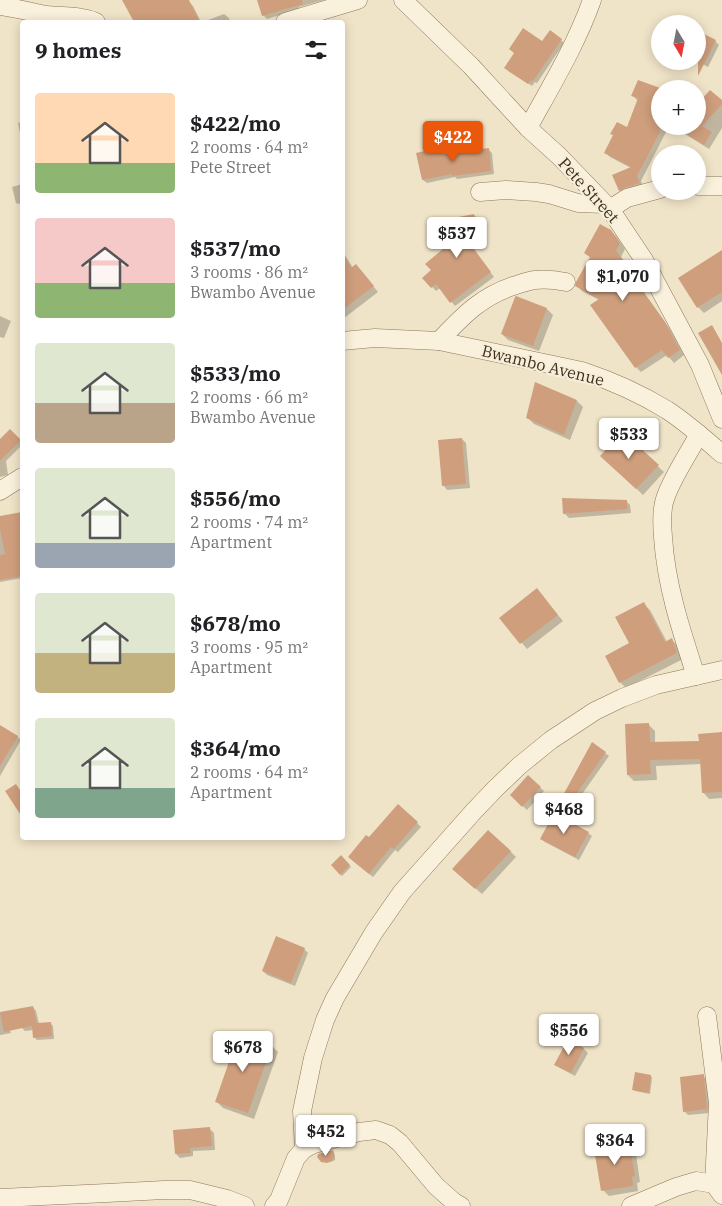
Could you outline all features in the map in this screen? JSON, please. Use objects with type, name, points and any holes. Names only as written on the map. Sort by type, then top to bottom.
[{"type":"street","points":[[292,20],[358,0]]},
{"type":"street","name":"Pete Street","points":[[403,0],[471,66],[528,128],[559,156],[608,206],[644,260],[700,365],[722,419]]},
{"type":"street","points":[[528,128],[555,79],[592,0]]},
{"type":"street","points":[[0,6],[29,17],[47,15],[90,20]]},
{"type":"street","points":[[706,186],[722,186]]},
{"type":"street","points":[[480,192],[506,190],[536,192],[549,194],[578,204],[608,206],[651,190]]},
{"type":"street","points":[[440,341],[469,311],[481,301],[496,293],[534,280],[566,282]]},
{"type":"street","name":"Bwambo Avenue","points":[[345,341],[375,338],[440,341],[582,371],[631,390],[668,411],[722,454]]},
{"type":"street","points":[[696,676],[676,613],[665,562],[662,528],[665,499],[699,434]]},
{"type":"street","points":[[0,491],[20,478]]},
{"type":"street","points":[[304,1149],[302,1111],[313,1058],[325,1020],[335,998],[374,932],[402,892],[495,789],[519,766],[551,740],[595,711],[656,684],[722,670]]},
{"type":"street","points":[[632,1206],[696,1180],[718,1189],[718,1103],[707,1016]]},
{"type":"street","points":[[274,1206],[279,1200],[296,1158],[304,1149],[314,1144],[359,1132],[376,1130],[390,1135],[400,1143],[436,1186],[454,1202],[462,1206]]},
{"type":"street","points":[[0,1198],[190,1190],[227,1199],[245,1206]]},
{"type":"building","points":[[122,0],[189,0],[199,20],[133,20]]},
{"type":"building","points":[[257,0],[302,0],[303,4],[262,16]]},
{"type":"building","points":[[523,28],[542,41],[550,30],[562,39],[533,81],[531,80],[528,84],[504,68],[514,53],[509,49]]},
{"type":"building","points":[[706,35],[716,40],[706,60]]},
{"type":"building","points":[[638,80],[651,85],[651,135],[658,135],[653,145],[651,145],[651,149],[637,176],[640,183],[619,191],[612,175],[631,167],[604,153],[613,135],[610,134],[617,122],[627,127],[638,98],[631,96]]},
{"type":"building","points":[[710,90],[722,100],[722,104],[706,122],[706,94]]},
{"type":"building","points":[[706,128],[712,132],[704,145],[688,135],[706,135]]},
{"type":"building","points":[[442,147],[443,154],[489,148],[491,171],[452,176],[452,174],[422,180],[416,153]]},
{"type":"building","points":[[474,214],[480,244],[471,245],[491,272],[450,303],[436,284],[431,288],[422,278],[431,270],[425,264],[444,248],[438,221]]},
{"type":"building","points":[[600,224],[611,230],[620,243],[616,251],[643,285],[640,287],[665,322],[680,350],[668,358],[662,350],[635,368],[590,305],[599,299],[575,286],[590,257],[584,253]]},
{"type":"building","points":[[722,250],[722,292],[697,308],[678,278]]},
{"type":"building","points":[[345,257],[351,268],[356,264],[374,286],[345,308]]},
{"type":"building","points":[[516,296],[547,308],[533,346],[501,334]]},
{"type":"building","points":[[712,325],[722,343],[722,375],[698,333]]},
{"type":"building","points":[[535,382],[577,400],[564,435],[526,418]]},
{"type":"building","points":[[10,429],[20,441],[0,461],[0,439]]},
{"type":"building","points":[[623,432],[659,465],[636,489],[600,456]]},
{"type":"building","points":[[462,438],[466,484],[442,486],[438,440]]},
{"type":"building","points":[[562,498],[627,500],[627,509],[563,514]]},
{"type":"building","points":[[20,512],[20,576],[0,580],[0,555],[5,554],[0,529],[0,516]]},
{"type":"building","points":[[537,588],[558,615],[520,644],[499,618]]},
{"type":"building","points":[[644,602],[665,642],[672,638],[677,653],[619,683],[605,656],[629,643],[615,617]]},
{"type":"building","points":[[649,723],[650,742],[699,741],[698,734],[722,732],[722,792],[702,793],[700,759],[650,760],[651,774],[627,775],[625,724]]},
{"type":"building","points":[[0,725],[18,736],[0,766]]},
{"type":"building","points":[[592,742],[606,752],[569,804],[561,799]]},
{"type":"building","points":[[528,775],[541,787],[522,807],[510,795]]},
{"type":"building","points":[[16,784],[20,790],[20,814],[5,791]]},
{"type":"building","points":[[398,804],[418,822],[394,849],[391,847],[369,874],[348,857],[366,835],[369,837]]},
{"type":"building","points":[[554,813],[589,832],[575,857],[540,839]]},
{"type":"building","points":[[488,830],[511,851],[475,889],[452,869]]},
{"type":"building","points":[[341,855],[350,865],[340,875],[331,865]]},
{"type":"building","points":[[276,936],[305,948],[291,983],[262,971]]},
{"type":"building","points":[[33,1006],[37,1023],[51,1022],[52,1036],[33,1038],[32,1026],[4,1032],[0,1012]]},
{"type":"building","points":[[239,1033],[272,1045],[248,1113],[215,1102]]},
{"type":"building","points":[[568,1039],[584,1048],[571,1073],[554,1065]]},
{"type":"building","points":[[635,1072],[651,1075],[649,1093],[632,1090]]},
{"type":"building","points":[[704,1074],[707,1109],[683,1112],[680,1077]]},
{"type":"building","points":[[210,1127],[212,1146],[190,1148],[190,1153],[175,1154],[173,1130]]},
{"type":"building","points":[[625,1141],[626,1148],[630,1146],[635,1176],[632,1177],[633,1186],[601,1191],[595,1155],[599,1154],[597,1145]]},
{"type":"building","points":[[333,1150],[334,1158],[330,1162],[321,1162],[317,1157],[318,1154]]}]
